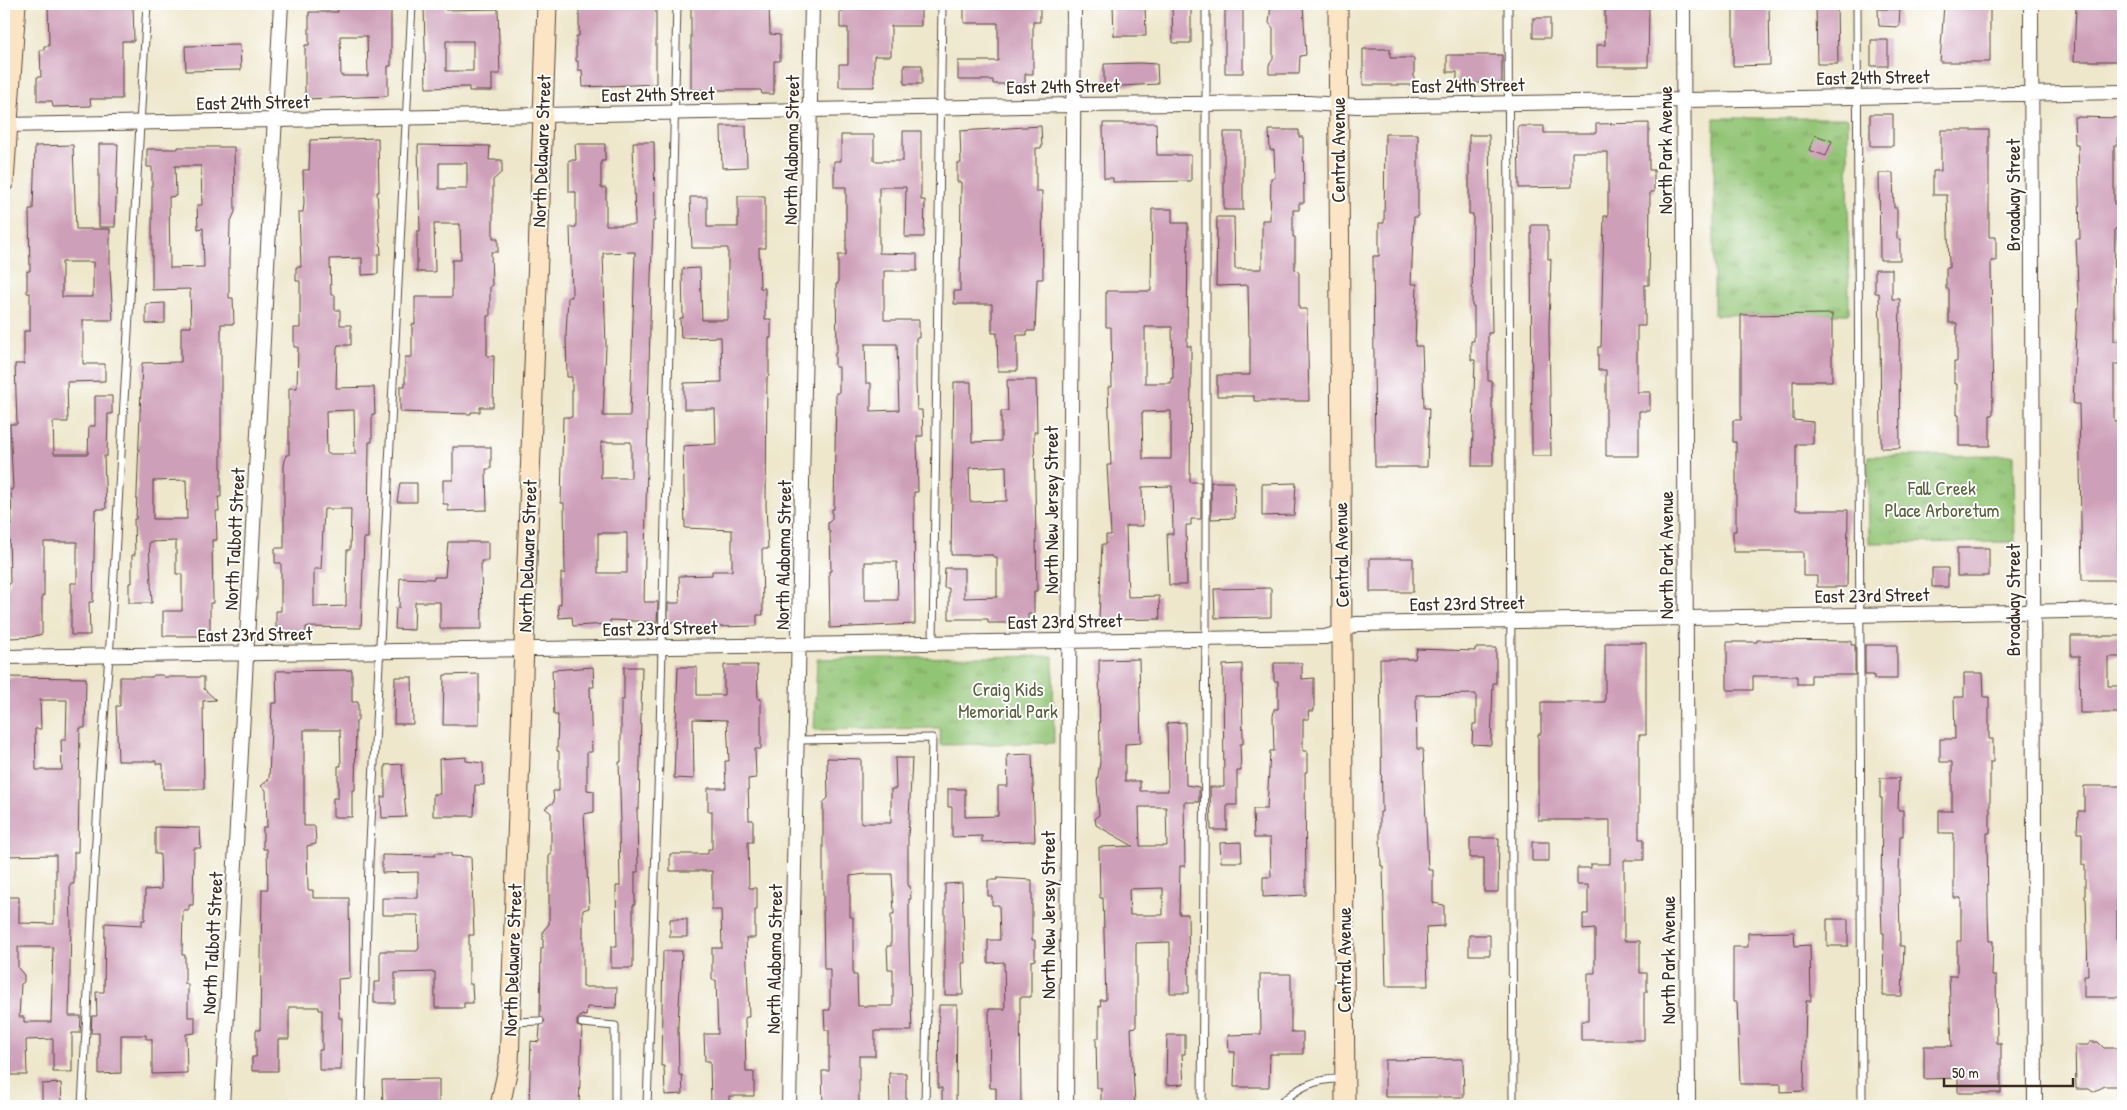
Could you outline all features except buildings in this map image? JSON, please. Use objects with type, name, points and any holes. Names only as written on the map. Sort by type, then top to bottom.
[{"type":"main road","points":[[4,182],[6,125],[16,4]]},
{"type":"main road","name":"North Delaware Street","points":[[500,1106],[509,1063],[547,4]]},
{"type":"main road","name":"Central Avenue","points":[[1338,4],[1344,1106]]},
{"type":"street","name":"North Talbott Street","points":[[222,1106],[281,4]]},
{"type":"street","name":"North Alabama Street","points":[[789,1106],[812,4]]},
{"type":"street","name":"North New Jersey Street","points":[[1066,1106],[1074,4]]},
{"type":"street","name":"North Park Avenue","points":[[1683,4],[1688,1106]]},
{"type":"street","name":"Broadway Street","points":[[2031,4],[2035,1106]]},
{"type":"street","name":"East 24th Street","points":[[6,125],[940,107],[1509,103],[2123,92]]},
{"type":"street","name":"East 23rd Street","points":[[4,657],[1069,639],[1325,637],[1356,624],[2123,610]]},
{"type":"lane","points":[[82,1106],[98,793],[147,4]]},
{"type":"lane","points":[[362,1106],[369,863],[412,4]]},
{"type":"lane","points":[[647,1106],[662,646],[676,112],[677,4]]},
{"type":"lane","points":[[933,642],[942,4]]},
{"type":"lane","points":[[1202,1106],[1206,638],[1206,4]]},
{"type":"lane","points":[[1508,4],[1513,1106]]},
{"type":"lane","points":[[1857,4],[1862,1106]]},
{"type":"lane","points":[[798,740],[932,738],[926,1106]]},
{"type":"lane","points":[[510,1022],[540,1021]]},
{"type":"lane","points":[[582,1023],[615,1026],[614,1106]]},
{"type":"lane","points":[[1278,1106],[1304,1085],[1326,1078],[1345,1079]]},
{"type":"green space","points":[[1714,118],[1848,118],[1849,314],[1714,315]]},
{"type":"green space","name":"Fall Creek Place Arboretum","points":[[2014,455],[2015,542],[1869,543],[1868,456]]},
{"type":"green space","name":"Craig Kids Memorial Park","points":[[1053,656],[1054,743],[940,745],[940,728],[814,730],[817,659]]}]
